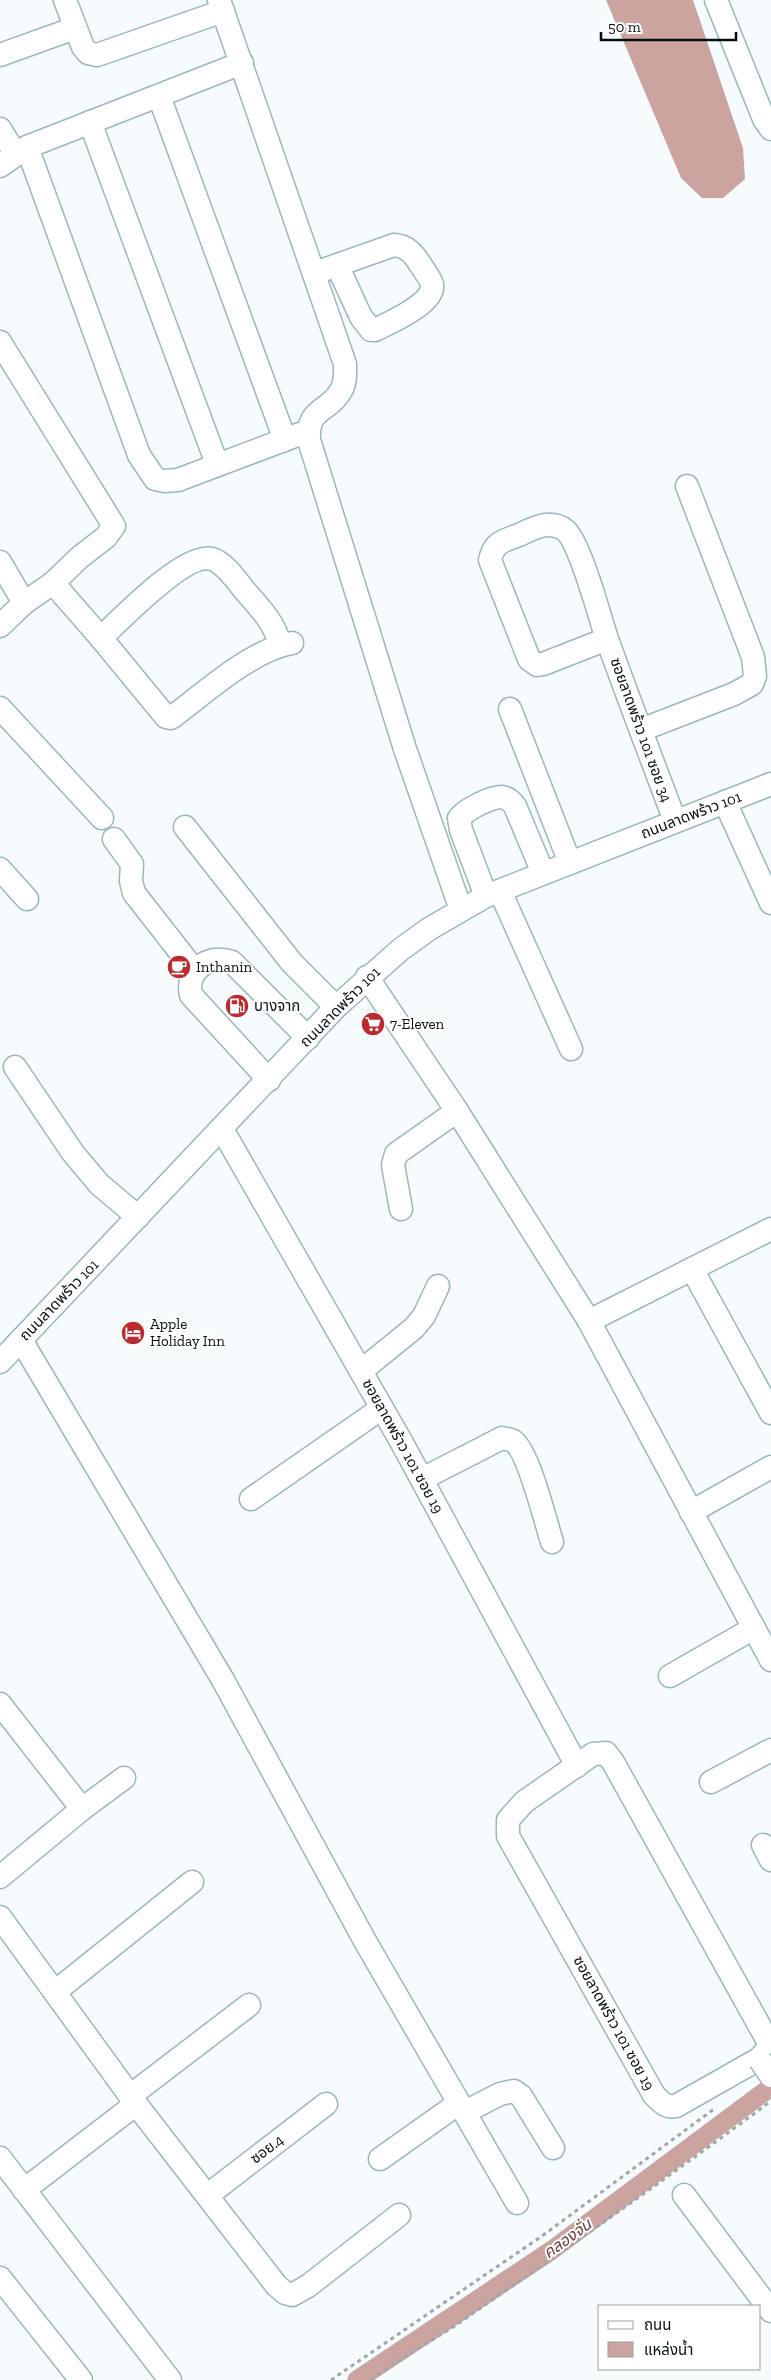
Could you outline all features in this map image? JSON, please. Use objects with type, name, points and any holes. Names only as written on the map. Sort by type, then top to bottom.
[{"type":"street","points":[[66,0],[75,28],[86,50],[97,55],[221,5],[345,364],[345,381],[340,393],[313,416],[308,431],[309,440],[405,749],[461,910]]},
{"type":"street","points":[[716,0],[768,124]]},
{"type":"street","points":[[0,55],[75,28]]},
{"type":"street","points":[[14,156],[90,122],[242,64]]},
{"type":"street","points":[[159,96],[285,440]]},
{"type":"street","points":[[90,122],[217,464]]},
{"type":"street","points":[[0,129],[14,156],[139,455],[155,479],[165,482],[178,480],[308,431]]},
{"type":"street","points":[[315,273],[337,265]]},
{"type":"street","points":[[0,342],[114,526],[106,537],[80,557],[53,583],[24,603],[0,626]]},
{"type":"street","points":[[641,730],[734,694],[752,684],[755,676],[753,657],[687,486]]},
{"type":"street","name":"ซอยลาดพร้าว 101 ซอย 34","points":[[607,639],[543,664],[537,665],[529,659],[490,560],[492,549],[499,542],[542,525],[557,525],[567,532],[578,552],[607,639],[674,821]]},
{"type":"street","points":[[53,583],[166,717],[171,718],[245,663],[267,650],[286,644],[278,636],[267,616],[228,571],[212,559],[198,559],[162,582],[101,638]]},
{"type":"street","points":[[0,562],[24,603]]},
{"type":"street","points":[[0,708],[102,818]]},
{"type":"street","points":[[510,709],[570,863]]},
{"type":"street","name":"ถนนลาดพร้าว 101","points":[[0,1362],[269,1080],[336,1007],[367,977],[400,950],[461,910],[493,894],[771,784]]},
{"type":"street","points":[[543,873],[515,806],[509,799],[500,797],[486,802],[464,813],[459,818],[460,830],[571,1049]]},
{"type":"street","points":[[725,802],[771,903]]},
{"type":"street","points":[[185,827],[292,963],[336,1007]]},
{"type":"street","points":[[114,839],[132,864],[131,881],[134,893],[195,971]]},
{"type":"street","points":[[0,869],[27,899]]},
{"type":"street","points":[[269,1080],[191,995],[191,980],[195,971],[207,962],[218,959],[232,962],[308,1038]]},
{"type":"street","points":[[367,977],[456,1111],[589,1321],[771,1660]]},
{"type":"street","points":[[14,1067],[73,1153],[99,1184],[138,1217]]},
{"type":"street","points":[[401,1209],[393,1165],[396,1154],[456,1111]]},
{"type":"street","name":"ซอยลาดพร้าว 101 ซอย 19","points":[[222,1129],[422,1479],[577,1766]]},
{"type":"street","points":[[589,1321],[771,1229]]},
{"type":"street","points":[[692,1269],[771,1413]]},
{"type":"street","points":[[361,1370],[414,1328],[424,1316],[438,1286]]},
{"type":"street","points":[[21,1340],[223,1680],[365,1941],[517,2203]]},
{"type":"street","points":[[251,1499],[382,1408]]},
{"type":"street","points":[[422,1479],[502,1438],[513,1441],[522,1451],[529,1469],[552,1542]]},
{"type":"street","points":[[692,1512],[771,1467]]},
{"type":"street","points":[[670,1676],[754,1628]]},
{"type":"street","points":[[0,1704],[82,1809]]},
{"type":"street","points":[[711,1782],[771,1750]]},
{"type":"street","name":"ซอยลาดพร้าว 101 ซอย 19","points":[[606,1753],[613,1762],[769,2043],[763,2065],[676,2106],[670,2107],[663,2104],[654,2095],[508,1836],[508,1820],[524,1802],[593,1754],[606,1753]]},
{"type":"street","points":[[0,1877],[82,1809],[124,1778]]},
{"type":"street","points":[[56,1991],[192,1882]]},
{"type":"street","points":[[0,1917],[56,1991],[133,2100],[276,2285],[285,2293],[292,2295],[308,2286],[399,2215]]},
{"type":"street","points":[[24,2190],[249,2005]]},
{"type":"street","points":[[380,2159],[462,2108],[514,2091],[521,2096],[553,2148]]},
{"type":"street","name":"ซอย.4","points":[[208,2195],[326,2104]]},
{"type":"street","points":[[0,2158],[170,2380]]},
{"type":"street","points":[[684,2195],[771,2312]]},
{"type":"street","points":[[0,2278],[7,2302],[81,2380]]},
{"type":"path","points":[[371,2380],[392,2364],[452,2328],[658,2185],[771,2101]]},
{"type":"path","points":[[331,2380],[535,2241],[715,2108]]},
{"type":"water","points":[[606,0],[693,0],[743,148],[745,179],[723,198],[702,198],[681,178]]},
{"type":"waterway","name":"คลองจั่น","points":[[357,2380],[552,2250],[771,2087]]},
{"type":"place","name":"Inthanin","points":[[179,967]]},
{"type":"place","name":"บางจาก","points":[[237,1006]]},
{"type":"place","name":"7-Eleven","points":[[373,1024]]},
{"type":"place","name":"Apple Holiday Inn","points":[[133,1333]]}]
